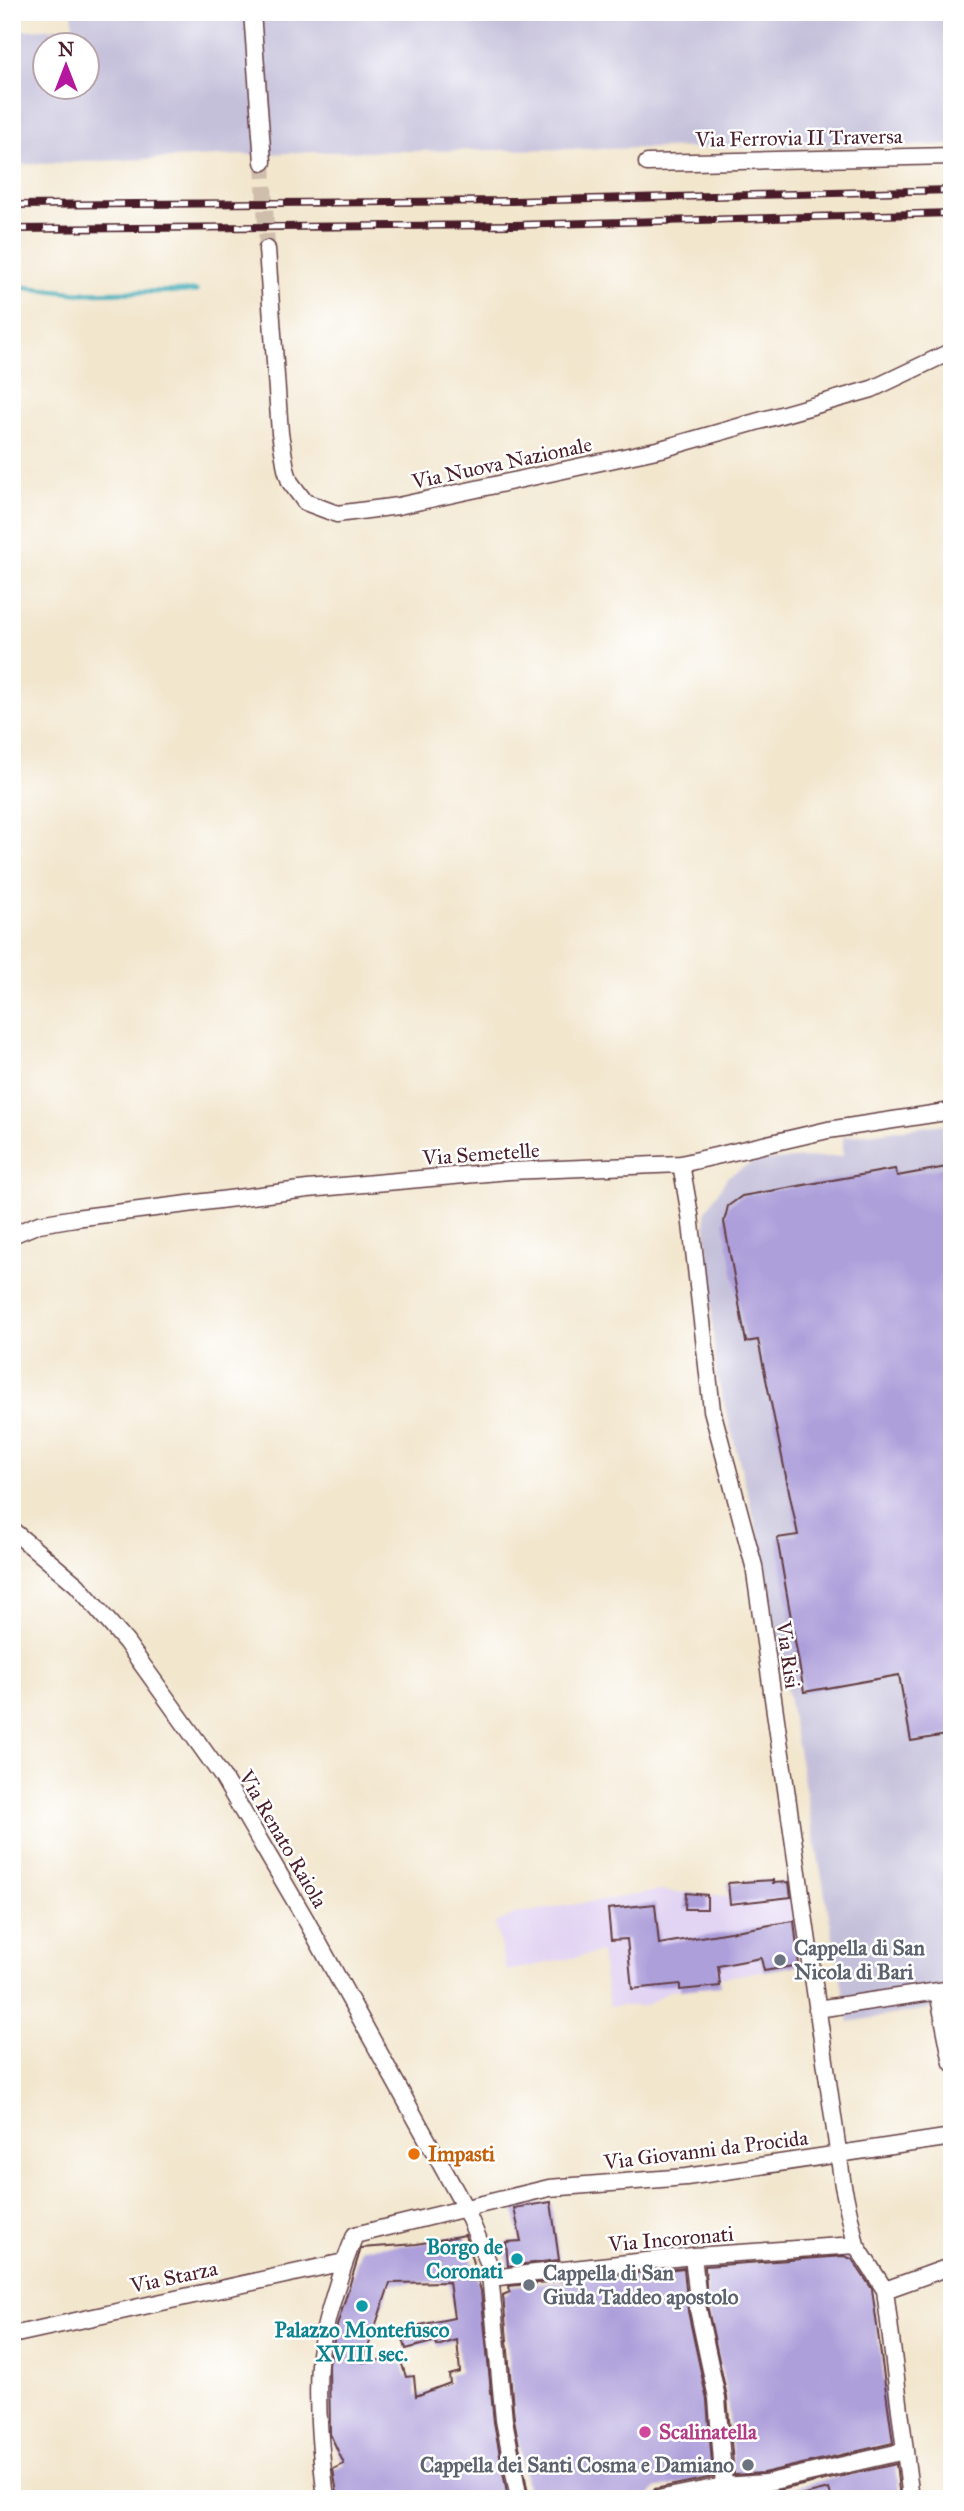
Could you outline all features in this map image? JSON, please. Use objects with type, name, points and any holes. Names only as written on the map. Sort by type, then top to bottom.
[{"type":"street","points":[[252,12],[262,162]]},
{"type":"street","name":"Via Ferrovia II Traversa","points":[[647,163],[952,156]]},
{"type":"street","name":"Via Nuova Nazionale","points":[[267,249],[280,433],[286,469],[290,482],[305,502],[337,514],[398,506],[661,449],[872,389],[952,352]]},
{"type":"street","name":"Via Semetelle","points":[[12,1235],[39,1224],[75,1218],[308,1189],[509,1171],[681,1164],[828,1130],[952,1111]]},
{"type":"street","name":"Via Risi","points":[[681,1164],[690,1214],[712,1410],[754,1566],[817,2009],[856,2245]]},
{"type":"street","name":"Via Renato Raiola","points":[[12,1530],[77,1585],[126,1642],[222,1776],[306,1920],[465,2208],[489,2264],[504,2420],[519,2499]]},
{"type":"street","points":[[817,2009],[945,1990],[952,2063]]},
{"type":"street","name":"Via Giovanni da Procida","points":[[344,2262],[355,2235],[426,2220],[549,2188],[686,2177],[952,2137]]},
{"type":"street","points":[[856,2245],[885,2290],[911,2499]]},
{"type":"street","name":"Via Incoronati","points":[[490,2278],[693,2256],[856,2245]]},
{"type":"street","points":[[693,2256],[698,2304],[717,2398],[724,2493]]},
{"type":"street","points":[[326,2499],[319,2437],[319,2362],[344,2262]]},
{"type":"street","name":"Via Starza","points":[[12,2335],[344,2262]]},
{"type":"street","points":[[885,2290],[952,2266]]},
{"type":"street","points":[[658,2499],[724,2493],[905,2451]]},
{"type":"shaded area","points":[[72,12],[952,12],[952,145],[312,152],[12,165],[12,31],[73,27]]},
{"type":"shaded area","points":[[952,1123],[952,2005],[849,2022],[755,1521],[716,1373],[705,1213],[728,1176],[756,1161],[843,1156],[843,1137]]},
{"type":"shaded area","points":[[773,1880],[774,1883],[790,1881],[799,1965],[719,1978],[720,1986],[669,1991],[645,2006],[609,2006],[601,1952],[507,1971],[495,1924],[514,1914],[659,1891],[729,1896],[728,1883]]},
{"type":"building","points":[[952,1166],[952,1734],[911,1741],[899,1675],[804,1692],[777,1538],[798,1535],[758,1340],[746,1342],[724,1222],[728,1206],[742,1196],[895,1169],[897,1176]]},
{"type":"building","points":[[773,1880],[773,1883],[789,1882],[791,1897],[730,1904],[728,1883]]},
{"type":"building","points":[[686,1893],[707,1895],[707,1909],[685,1909]]},
{"type":"building","points":[[655,1904],[659,1944],[794,1921],[799,1965],[764,1971],[761,1958],[718,1966],[720,1986],[680,1990],[680,1984],[632,1989],[627,1939],[611,1940],[608,1909]]},
{"type":"building","points":[[551,2202],[559,2260],[508,2266],[506,2242],[521,2241],[514,2208]]},
{"type":"building","points":[[465,2235],[481,2291],[494,2422],[508,2499],[338,2499],[333,2469],[344,2464],[330,2434],[329,2365],[337,2326],[361,2248],[417,2244]],"holes":[[[449,2282],[454,2318],[400,2329],[406,2349],[436,2341],[437,2346],[457,2340],[460,2372],[449,2375],[450,2383],[416,2396],[414,2376],[406,2377],[400,2358],[363,2362],[390,2283]]]},
{"type":"building","points":[[844,2256],[852,2259],[872,2289],[893,2443],[763,2473],[734,2475],[727,2397],[707,2305],[705,2266]]},
{"type":"building","points":[[684,2268],[688,2311],[707,2400],[713,2477],[655,2489],[648,2499],[529,2499],[514,2419],[503,2295],[510,2292],[509,2286]]},
{"type":"building","points":[[896,2464],[900,2499],[832,2499],[829,2489],[788,2499],[735,2499],[735,2496],[767,2493]]},
{"type":"waterway","points":[[12,286],[77,293],[196,291]]},
{"type":"tunnel","points":[[263,162],[267,249]]},
{"type":"railway","points":[[12,205],[512,201],[952,190]]},
{"type":"railway","points":[[12,229],[513,225],[952,213]]},
{"type":"place","name":"Cappella di San Nicola di Bari","points":[[780,1960]]},
{"type":"place","name":"Impasti","points":[[414,2154]]},
{"type":"place","name":"Borgo de Coronati","points":[[517,2259]]},
{"type":"place","name":"Cappella di San Giuda Taddeo apostolo","points":[[529,2285]]},
{"type":"place","name":"Palazzo Montefusco XVIII sec.","points":[[362,2306]]},
{"type":"place","name":"Scalinatella","points":[[645,2432]]},
{"type":"place","name":"Cappella dei Santi Cosma e Damiano","points":[[748,2465]]}]
